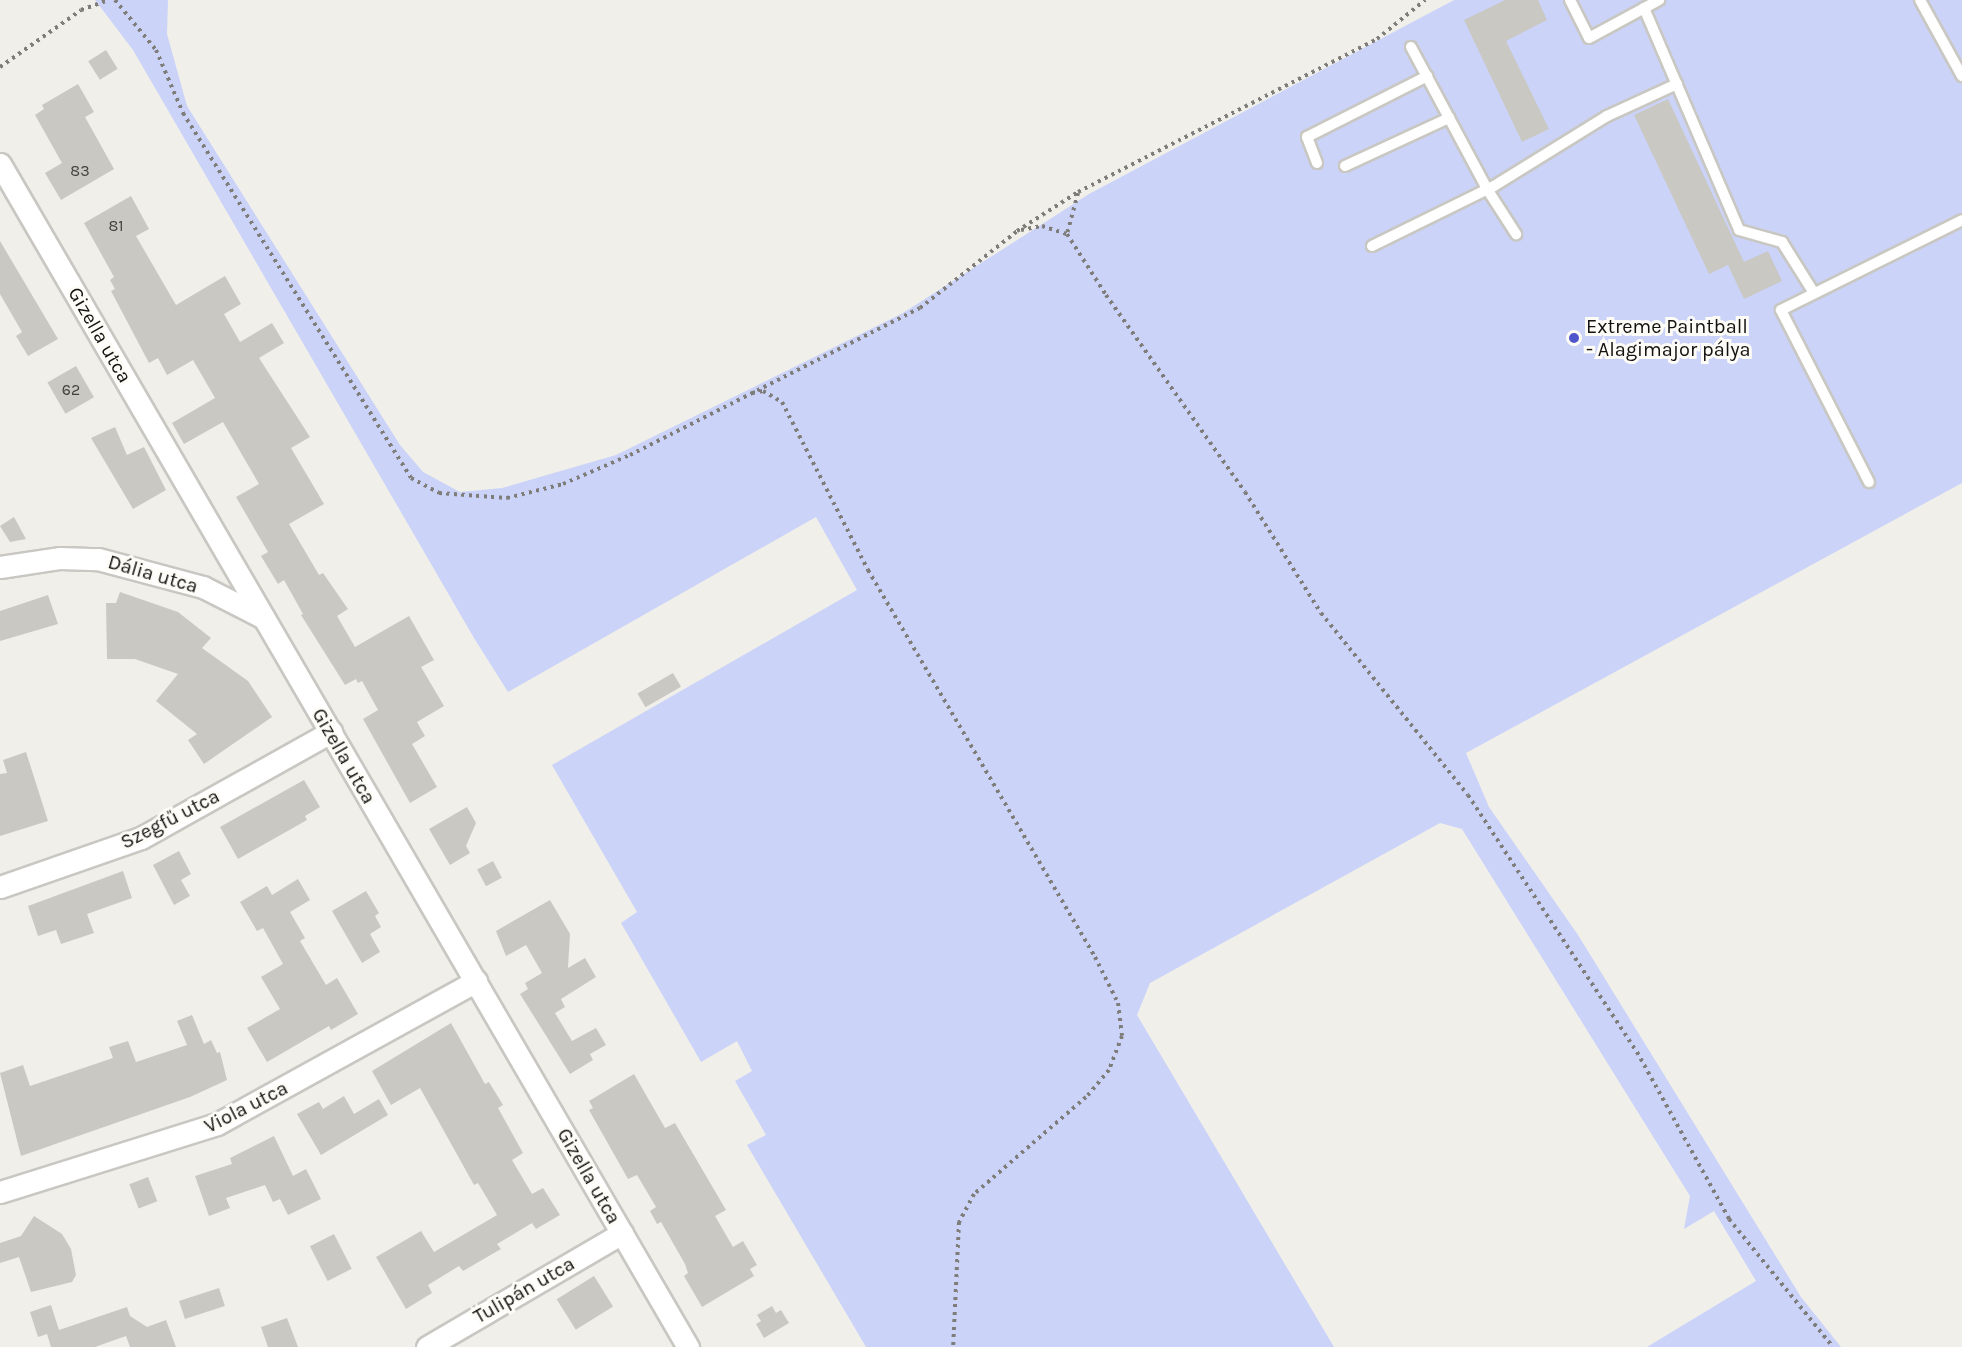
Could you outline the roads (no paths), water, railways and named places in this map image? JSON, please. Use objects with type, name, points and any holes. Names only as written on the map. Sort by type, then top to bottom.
[{"type":"street","name":"Gizella utca","points":[[0,164],[688,1347]]},
{"type":"street","name":"Dália utca","points":[[0,567],[60,558],[98,559],[203,587],[264,618]]},
{"type":"street","name":"Szegfű utca","points":[[0,887],[141,838],[331,732]]},
{"type":"street","name":"Viola utca","points":[[0,1192],[218,1124],[476,981]]},
{"type":"street","name":"Tulipán utca","points":[[427,1347],[622,1233]]},
{"type":"lane","points":[[1570,0],[1589,38],[1659,0]]},
{"type":"lane","points":[[1920,0],[1962,76]]},
{"type":"lane","points":[[1644,8],[1739,230],[1782,242],[1814,293]]},
{"type":"lane","points":[[1411,47],[1487,189],[1516,234]]},
{"type":"lane","points":[[1317,163],[1307,137],[1426,76]]},
{"type":"lane","points":[[1372,246],[1487,189],[1607,116],[1677,84]]},
{"type":"lane","points":[[1345,166],[1449,118]]},
{"type":"lane","points":[[1869,482],[1781,310],[1962,220]]},
{"type":"place","name":"Extreme Paintball - Alagimajor pálya","points":[[1574,338]]}]
